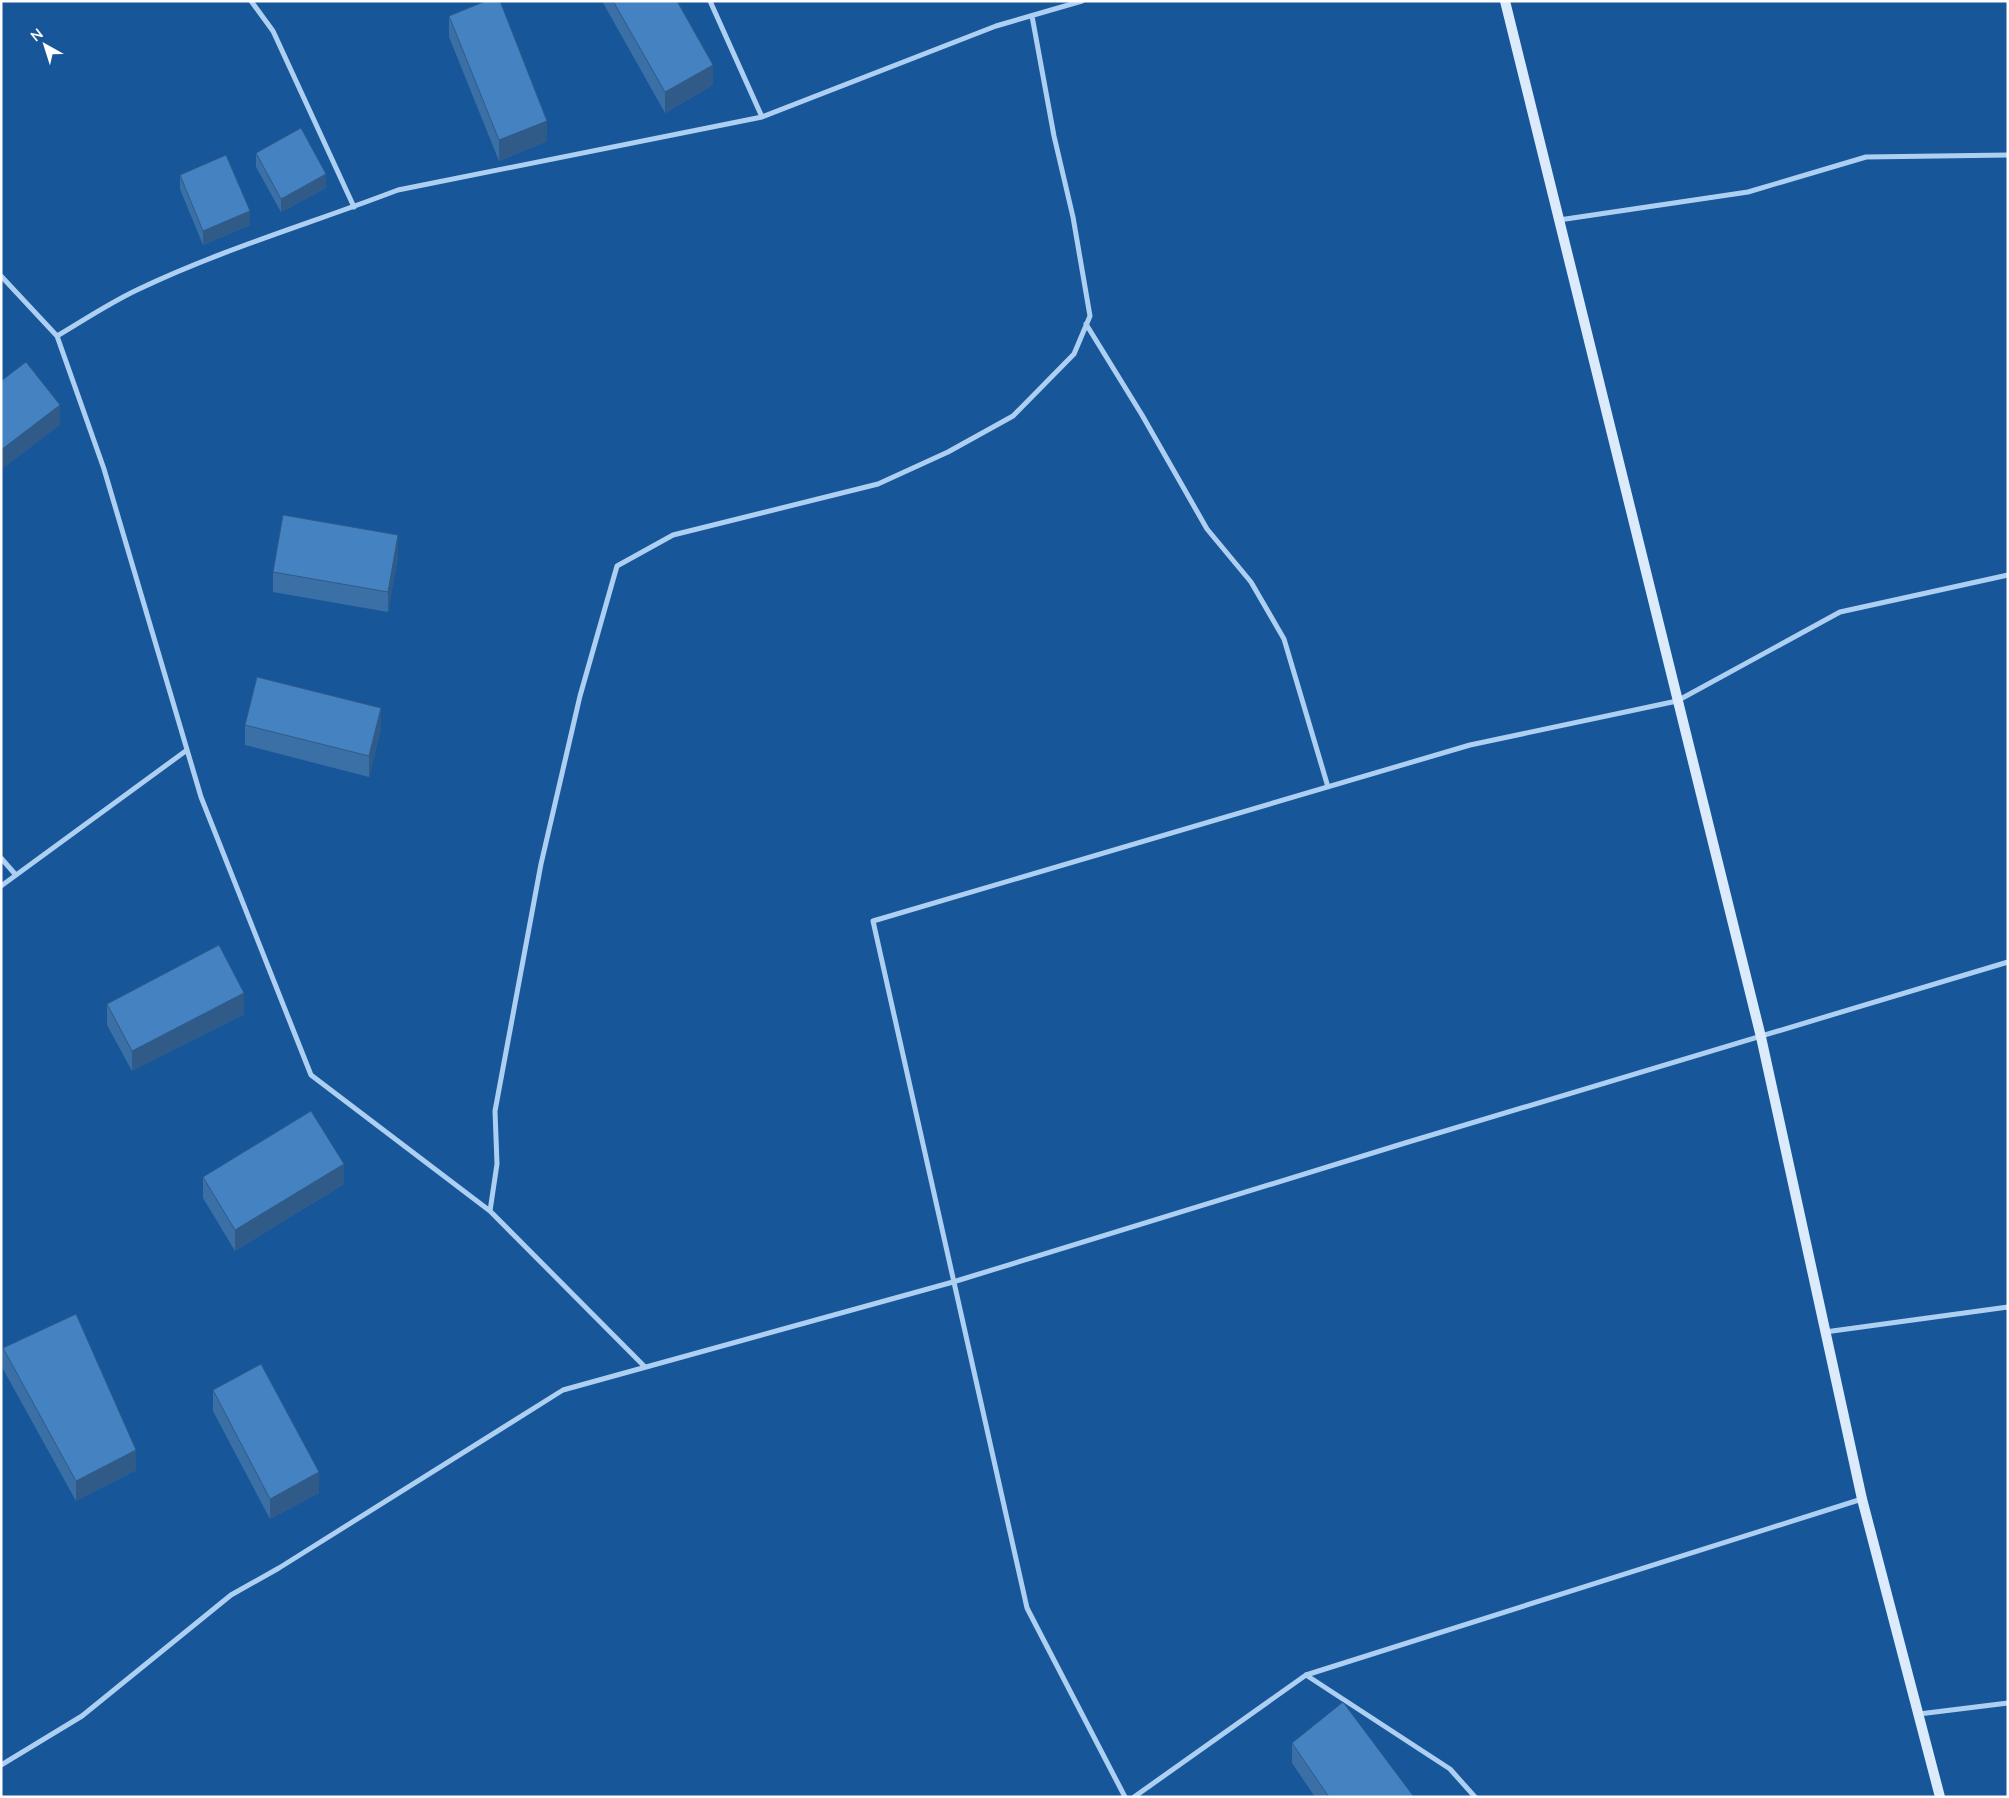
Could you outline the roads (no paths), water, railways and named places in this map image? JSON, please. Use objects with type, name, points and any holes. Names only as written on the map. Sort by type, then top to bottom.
[{"type":"street","points":[[251,1],[273,31],[354,207]]},
{"type":"street","points":[[710,1],[762,117]]},
{"type":"street","points":[[57,336],[139,289],[286,229],[354,207],[398,190],[762,117],[996,26],[1082,1]]},
{"type":"street","points":[[1504,1],[1761,1037],[1862,1498],[1940,1797]]},
{"type":"street","points":[[490,1212],[497,1164],[495,1111],[541,864],[580,696],[617,566],[672,535],[878,484],[948,452],[1013,416],[1074,354],[1090,316],[1074,217],[1054,136],[1032,16]]},
{"type":"street","points":[[1559,220],[1748,192],[1866,157],[2008,155]]},
{"type":"street","points":[[1,276],[57,336],[104,469],[201,797],[311,1075],[490,1212],[645,1367]]},
{"type":"street","points":[[1086,324],[1142,415],[1207,529],[1251,582],[1284,639],[1328,787]]},
{"type":"street","points":[[1125,1797],[1027,1608],[873,921],[1470,745],[1677,701],[1840,612],[2008,575]]},
{"type":"street","points":[[1,886],[187,750]]},
{"type":"street","points":[[1,858],[15,874]]},
{"type":"street","points":[[1,1765],[82,1716],[231,1595],[279,1568],[563,1390],[953,1282],[1415,1140],[2008,962]]},
{"type":"street","points":[[1825,1332],[2008,1307]]},
{"type":"street","points":[[1134,1797],[1306,1675],[1862,1498]]},
{"type":"street","points":[[1306,1675],[1450,1769],[1475,1797]]},
{"type":"street","points":[[1918,1714],[2008,1703]]}]
